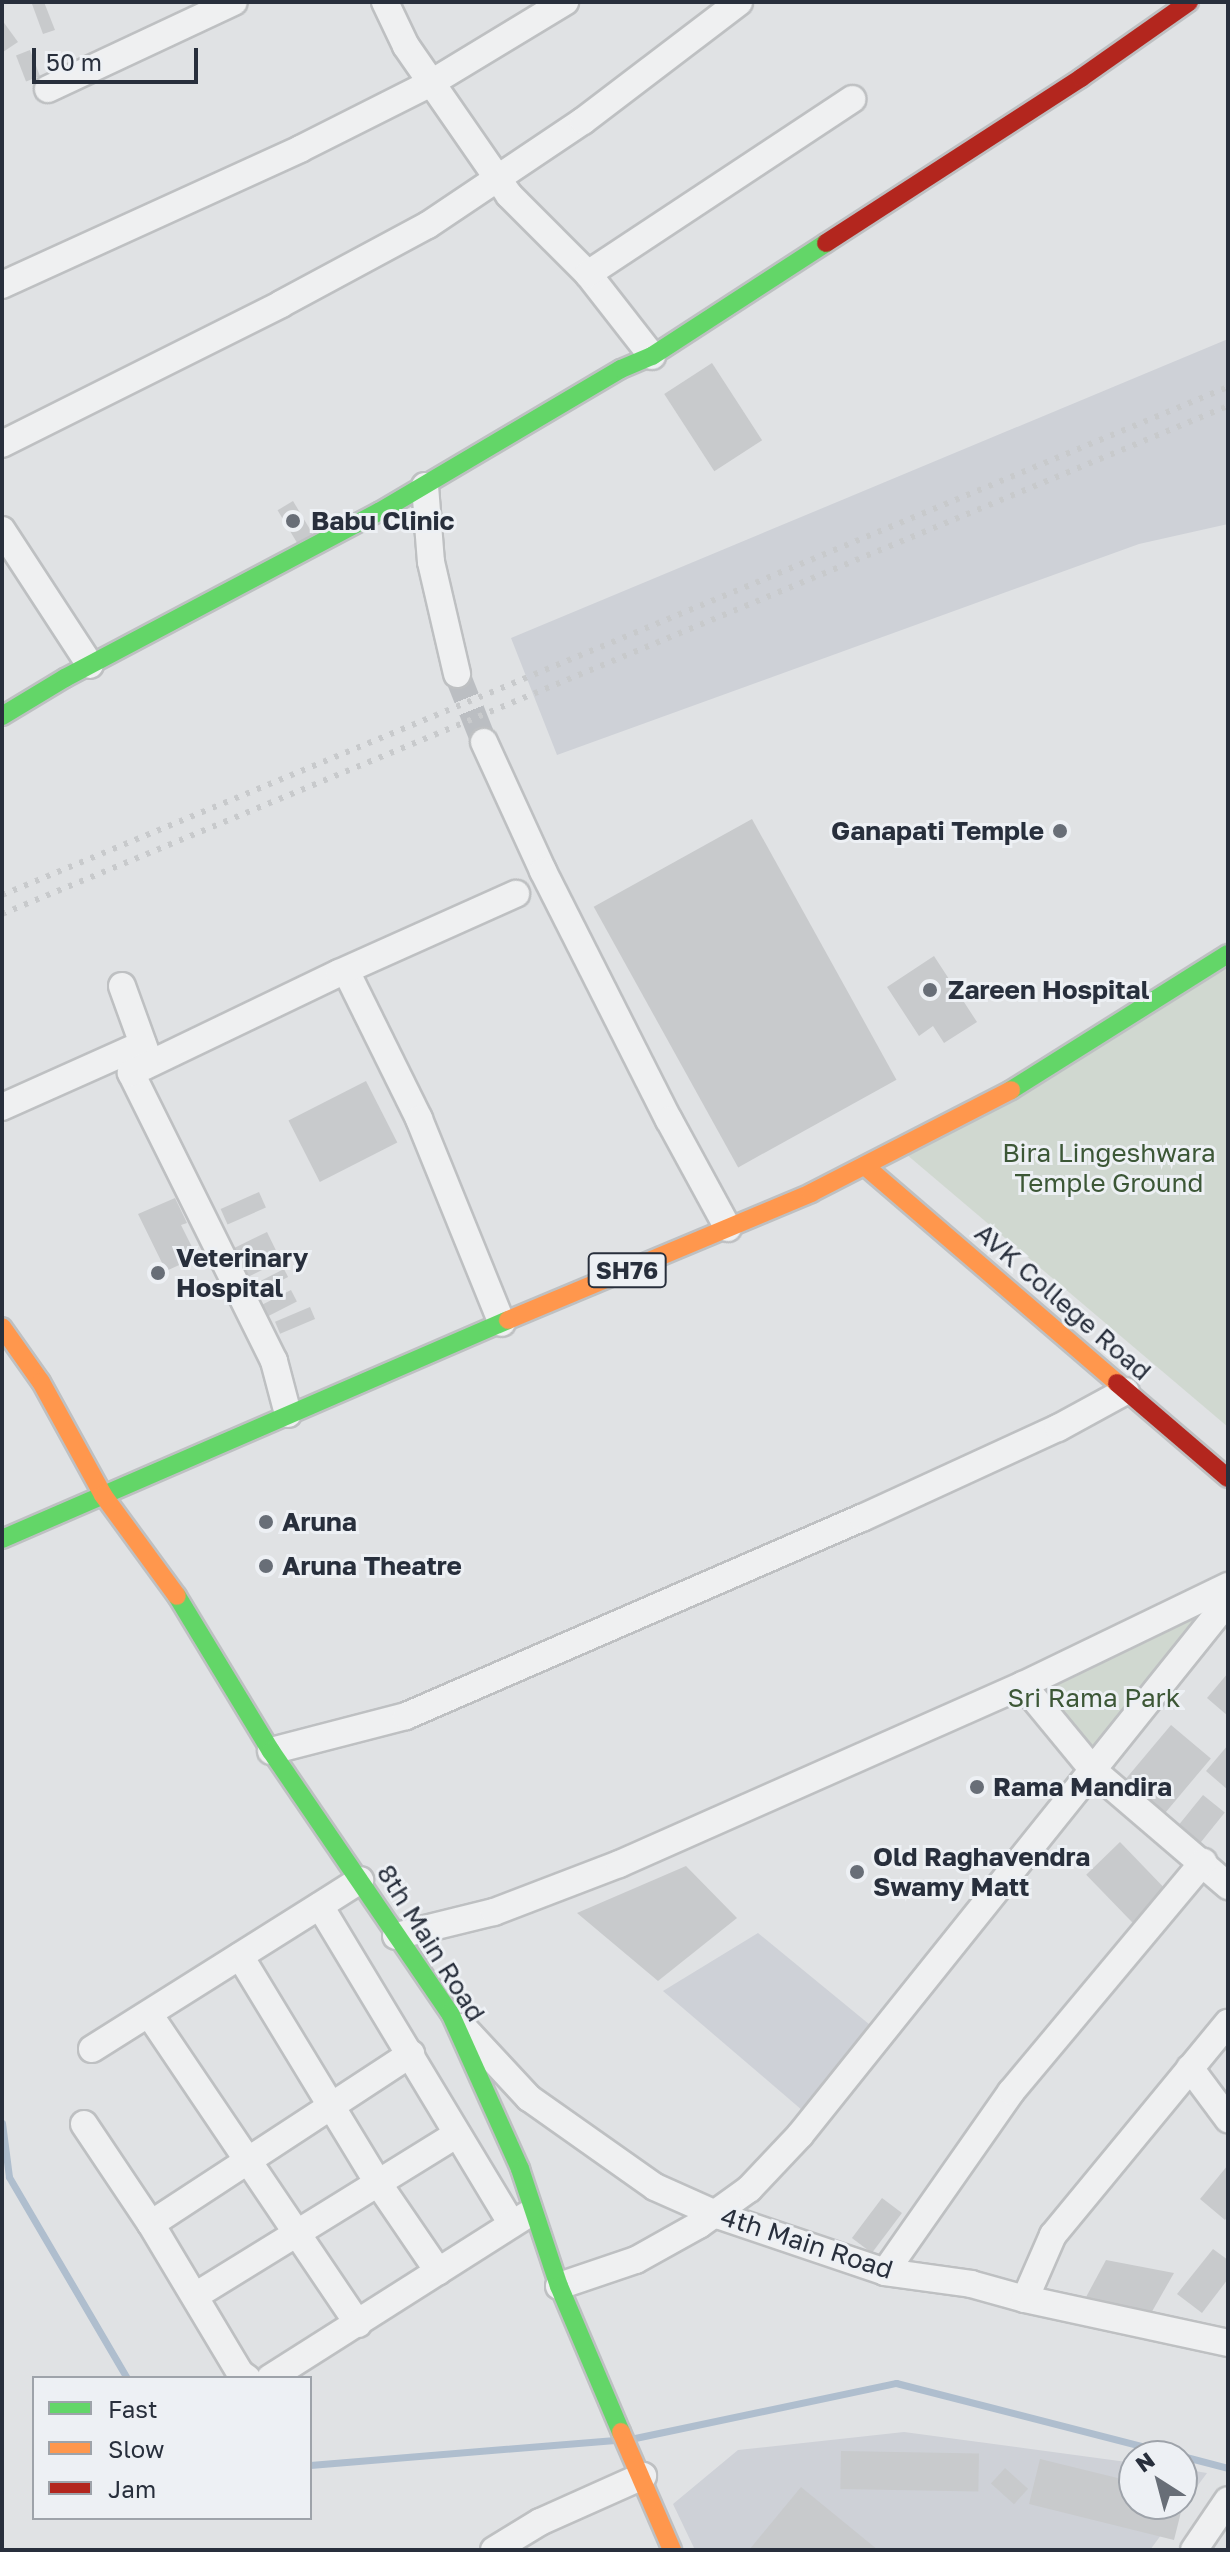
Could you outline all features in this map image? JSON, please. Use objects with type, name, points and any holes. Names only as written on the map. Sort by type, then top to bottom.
[{"type":"street","points":[[48,89],[234,2]]},
{"type":"street","points":[[385,2],[406,46],[498,180],[588,274],[652,356]]},
{"type":"street","points":[[2,285],[300,149],[431,83],[565,2]]},
{"type":"street","points":[[2,444],[281,304],[428,225],[583,121],[739,2]]},
{"type":"street","points":[[3,714],[425,486],[621,369],[652,356],[1081,78],[1189,2]]},
{"type":"street","points":[[588,274],[852,99]]},
{"type":"street","points":[[425,486],[431,562],[457,674]]},
{"type":"street","points":[[2,530],[90,665]]},
{"type":"street","points":[[484,742],[557,899],[669,1120],[728,1228]]},
{"type":"street","points":[[2,1107],[146,1054],[346,971],[516,894]]},
{"type":"street","name":"SH76","points":[[2,1539],[728,1228],[865,1166],[970,1114],[1070,1056],[1228,954]]},
{"type":"street","points":[[346,971],[419,1119],[502,1323]]},
{"type":"street","points":[[122,986],[146,1054]]},
{"type":"street","points":[[146,1054],[131,1073],[274,1361],[288,1414]]},
{"type":"street","name":"AVK College Road","points":[[865,1166],[1228,1478]]},
{"type":"street","name":"8th Main Road","points":[[2,1327],[41,1382],[103,1495],[177,1596],[271,1751],[450,2013],[520,2169],[523,2217],[559,2286],[643,2476],[672,2550]]},
{"type":"street","points":[[271,1751],[406,1716],[862,1518],[1058,1428],[1126,1391]]},
{"type":"street","points":[[396,1936],[494,1912],[619,1864],[1023,1685],[1228,1586]]},
{"type":"street","points":[[559,2286],[636,2260],[715,2214],[749,2189],[800,2135],[1228,1601]]},
{"type":"street","points":[[1023,1685],[1094,1771],[1228,1886]]},
{"type":"street","points":[[885,2272],[1011,2092],[1203,1862]]},
{"type":"street","points":[[92,2049],[360,1880]]},
{"type":"street","points":[[273,2376],[523,2217],[457,2134],[320,1906]]},
{"type":"street","points":[[240,1956],[378,2183],[438,2271]]},
{"type":"street","name":"4th Main Road","points":[[450,2013],[529,2098],[655,2187],[715,2214],[885,2272],[971,2284],[1025,2299],[1228,2343]]},
{"type":"street","points":[[149,2014],[250,2159],[358,2324]]},
{"type":"street","points":[[1025,2299],[1053,2235],[1228,2023]]},
{"type":"street","points":[[151,2224],[411,2054]]},
{"type":"street","points":[[1190,2068],[1228,2119]]},
{"type":"street","points":[[84,2124],[151,2224],[244,2376]]},
{"type":"street","points":[[195,2296],[457,2134]]},
{"type":"street","points":[[494,2550],[540,2522],[643,2476]]},
{"type":"street","points":[[1194,2550],[1228,2500]]},
{"type":"shaded area","points":[[1228,339],[1228,524],[1139,544],[557,755],[511,638]]},
{"type":"shaded area","points":[[758,1933],[875,2029],[810,2117],[663,1991]]},
{"type":"shaded area","points":[[904,2432],[1118,2461],[1118,2520],[1172,2520],[1150,2550],[695,2550],[673,2504],[738,2450]]},
{"type":"shaded area","points":[[1198,2472],[1207,2473],[1198,2485]]},
{"type":"green space","name":"Bira Lingeshwara Temple Ground","points":[[1228,952],[1228,1427],[906,1154]]},
{"type":"green space","name":"Sri Rama Park","points":[[1226,1592],[1096,1758],[1031,1686]]},
{"type":"building","points":[[44,2],[55,30],[43,34],[32,4]]},
{"type":"building","points":[[2,20],[18,42],[3,52],[2,50]]},
{"type":"building","points":[[30,50],[40,76],[26,82],[16,55]]},
{"type":"building","points":[[712,363],[762,440],[714,471],[664,394]]},
{"type":"building","points":[[293,501],[314,536],[299,545],[278,510]]},
{"type":"building","points":[[752,819],[896,1080],[738,1167],[594,907]]},
{"type":"building","points":[[934,956],[977,1022],[944,1043],[933,1026],[919,1036],[887,987]]},
{"type":"building","points":[[366,1081],[397,1142],[320,1182],[288,1120]]},
{"type":"building","points":[[259,1192],[266,1208],[228,1225],[221,1209]]},
{"type":"building","points":[[175,1198],[187,1223],[181,1225],[197,1257],[166,1271],[138,1214]]},
{"type":"building","points":[[267,1232],[281,1261],[248,1277],[234,1248]]},
{"type":"building","points":[[284,1269],[288,1277],[254,1294],[250,1286]]},
{"type":"building","points":[[291,1290],[297,1302],[267,1317],[262,1305]]},
{"type":"building","points":[[310,1307],[315,1319],[280,1334],[275,1322]]},
{"type":"building","points":[[1228,1673],[1228,1716],[1207,1698]]},
{"type":"building","points":[[1171,1725],[1211,1758],[1160,1819],[1120,1786]]},
{"type":"building","points":[[1228,1745],[1228,1790],[1206,1771]]},
{"type":"building","points":[[1203,1795],[1225,1813],[1195,1849],[1173,1832]]},
{"type":"building","points":[[1120,1842],[1168,1892],[1134,1924],[1086,1875]]},
{"type":"building","points":[[686,1866],[737,1918],[658,1981],[577,1913]]},
{"type":"building","points":[[1228,2165],[1228,2216],[1225,2220],[1200,2199]]},
{"type":"building","points":[[882,2198],[902,2213],[872,2253],[852,2238]]},
{"type":"building","points":[[1213,2249],[1228,2260],[1228,2279],[1202,2313],[1177,2294]]},
{"type":"building","points":[[1106,2260],[1174,2273],[1150,2315],[1085,2299]]},
{"type":"building","points":[[841,2451],[979,2453],[978,2491],[840,2489]]},
{"type":"building","points":[[1040,2459],[1118,2478],[1118,2520],[1179,2520],[1174,2540],[1029,2504]]},
{"type":"building","points":[[1005,2468],[1028,2489],[1014,2504],[991,2484]]},
{"type":"building","points":[[801,2487],[878,2550],[749,2550]]},
{"type":"waterway","points":[[2,2123],[9,2177],[126,2376]]},
{"type":"waterway","points":[[635,2438],[896,2383],[1119,2440]]},
{"type":"waterway","points":[[312,2465],[615,2440]]},
{"type":"waterway","points":[[1198,2460],[1228,2468]]},
{"type":"tunnel","points":[[457,674],[484,742]]},
{"type":"railway","points":[[2,895],[1228,387]]},
{"type":"railway","points":[[2,914],[1228,406]]},
{"type":"traffic: fast","points":[[2,716],[65,678],[379,512],[621,369],[652,356],[826,243]]},
{"type":"traffic: fast","points":[[1011,1090],[1228,954]]},
{"type":"traffic: fast","points":[[2,1539],[508,1320]]},
{"type":"traffic: fast","points":[[177,1596],[271,1751],[450,2013],[520,2169],[559,2286],[621,2432]]},
{"type":"traffic: slow","points":[[508,1320],[811,1193],[1011,1090]]},
{"type":"traffic: slow","points":[[865,1166],[1117,1383]]},
{"type":"traffic: slow","points":[[2,1327],[41,1382],[103,1495],[177,1596]]},
{"type":"traffic: slow","points":[[621,2432],[672,2550]]},
{"type":"traffic: jam","points":[[826,243],[1081,78],[1189,2]]},
{"type":"traffic: jam","points":[[1117,1383],[1228,1478]]},
{"type":"place","name":"Babu Clinic","points":[[293,521]]},
{"type":"place","name":"Ganapati Temple","points":[[1060,831]]},
{"type":"place","name":"Zareen Hospital","points":[[930,990]]},
{"type":"place","name":"Veterinary Hospital","points":[[158,1273]]},
{"type":"place","name":"Aruna","points":[[266,1522]]},
{"type":"place","name":"Aruna Theatre","points":[[266,1566]]},
{"type":"place","name":"Rama Mandira","points":[[977,1787]]},
{"type":"place","name":"Old Raghavendra Swamy Matt","points":[[857,1872]]}]
